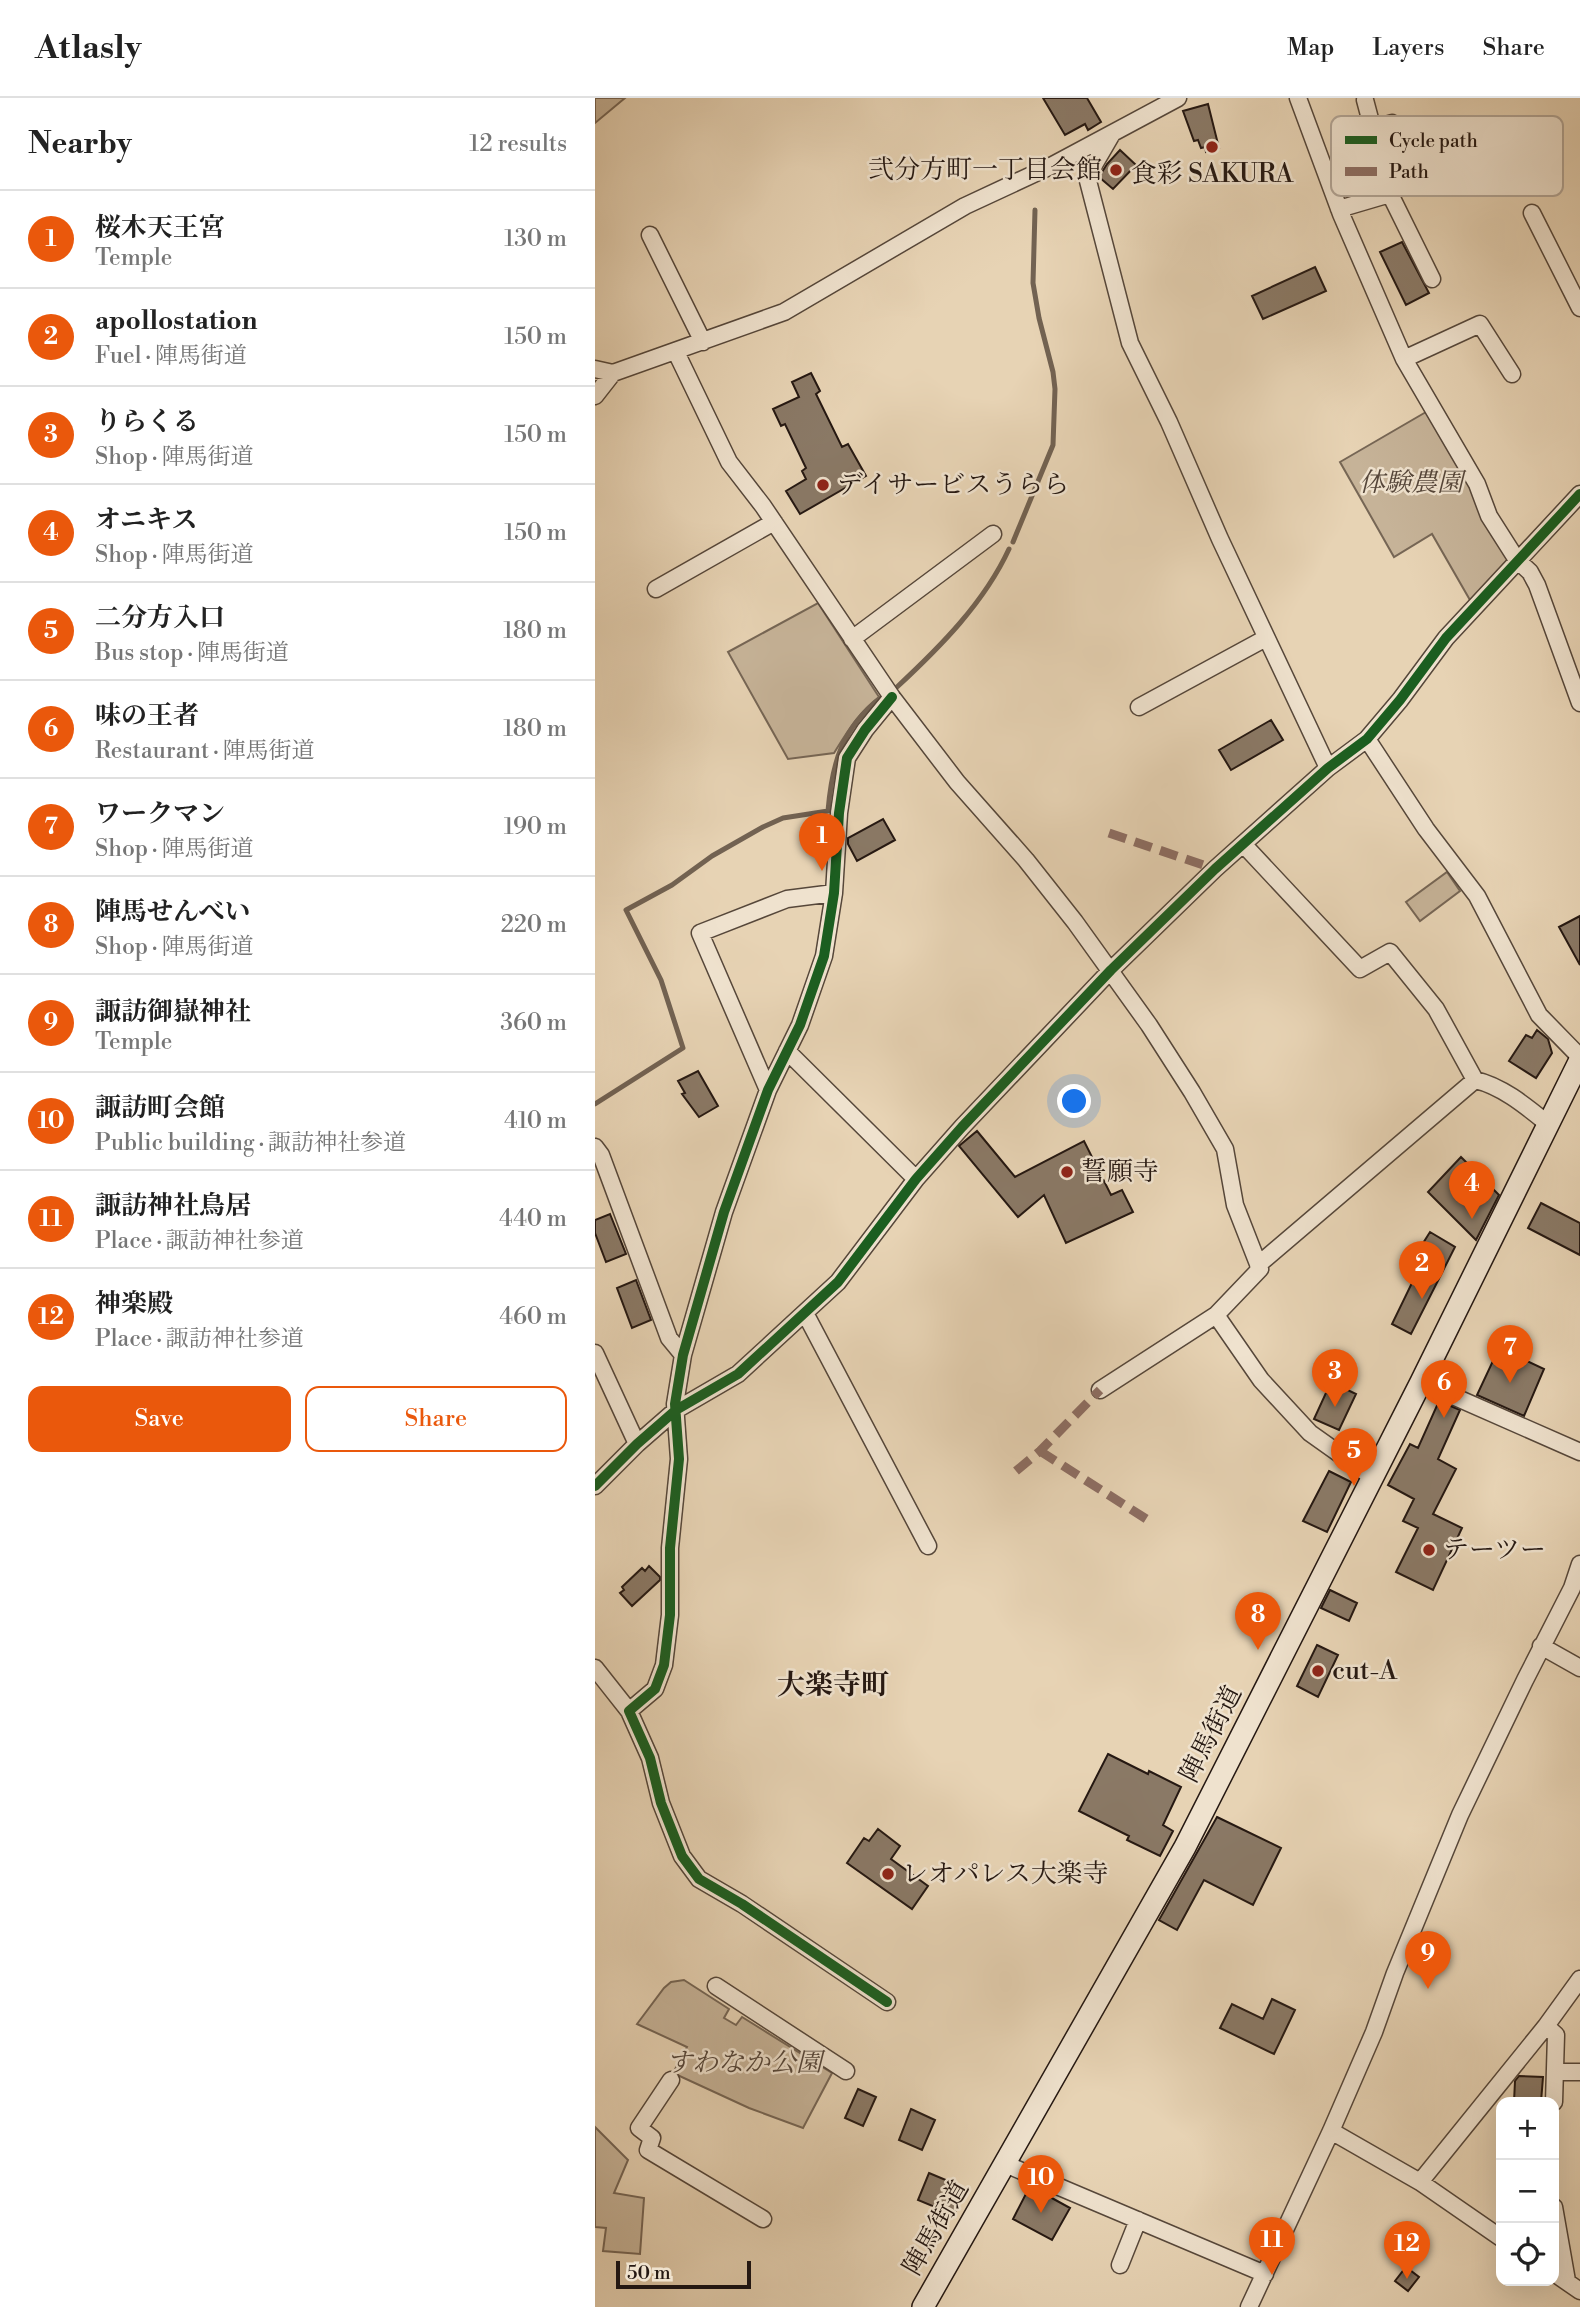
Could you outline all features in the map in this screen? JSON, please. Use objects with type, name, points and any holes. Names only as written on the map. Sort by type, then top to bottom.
[{"type":"main road","name":"陣馬街道","points":[[923,2307],[1185,1847],[1421,1382],[1580,1059]]},
{"type":"street","points":[[595,369],[613,373],[784,312],[965,206],[1051,166],[1178,98]]},
{"type":"street","points":[[1298,98],[1331,187]]},
{"type":"street","points":[[1364,100],[1368,116]]},
{"type":"street","points":[[1112,134],[1087,177],[1130,343],[1175,434],[1266,638],[1328,768]]},
{"type":"street","points":[[1334,196],[1405,359],[1477,484],[1489,516],[1517,560],[1530,572],[1537,585],[1580,703]]},
{"type":"street","points":[[1339,209],[1383,196]]},
{"type":"street","points":[[1391,196],[1432,279]]},
{"type":"street","points":[[1532,213],[1580,308]]},
{"type":"street","points":[[650,235],[703,342]]},
{"type":"street","points":[[1405,359],[1480,324],[1512,374]]},
{"type":"street","points":[[676,352],[729,462],[774,522],[892,697],[957,782],[1025,860],[1111,970],[1192,1092],[1225,1149],[1235,1205],[1260,1269],[1216,1315],[1100,1390]]},
{"type":"street","points":[[595,396],[613,373]]},
{"type":"street","points":[[595,1486],[676,1410],[738,1374],[838,1282],[916,1179],[962,1126],[1111,970],[1215,869],[1328,768],[1367,738],[1400,701],[1446,638],[1580,494]]},
{"type":"street","points":[[656,589],[774,522]]},
{"type":"street","points":[[852,639],[993,534]]},
{"type":"street","points":[[1139,707],[1266,638]]},
{"type":"street","points":[[629,1710],[655,1689],[664,1665],[670,1615],[670,1548],[679,1459],[676,1410],[684,1355],[724,1212],[768,1090],[800,1025],[824,956],[834,893],[839,813],[847,758],[865,730],[892,697]]},
{"type":"street","points":[[1367,738],[1426,829],[1477,896],[1539,1015],[1580,1059]]},
{"type":"street","points":[[1244,845],[1360,969],[1390,951],[1436,1009],[1475,1080],[1511,1097],[1548,1124]]},
{"type":"street","points":[[768,1090],[700,933],[787,899],[834,893]]},
{"type":"street","points":[[787,1051],[916,1179]]},
{"type":"street","points":[[1258,1265],[1475,1080]]},
{"type":"street","points":[[595,1147],[601,1155],[669,1338],[684,1355]]},
{"type":"street","points":[[805,1313],[928,1546]]},
{"type":"street","points":[[1216,1315],[1261,1380],[1310,1433],[1373,1476]]},
{"type":"street","points":[[595,1353],[637,1444]]},
{"type":"street","points":[[1421,1382],[1580,1452]]},
{"type":"street","points":[[1249,2307],[1374,2032],[1395,1973],[1460,1815],[1541,1646],[1572,1588],[1580,1564]]},
{"type":"street","points":[[1541,1646],[1580,1668]]},
{"type":"street","points":[[595,1668],[629,1710],[650,1758],[661,1803],[682,1856],[699,1880],[742,1904],[887,2002]]},
{"type":"street","points":[[1420,2182],[1546,2026],[1580,1979]]},
{"type":"street","points":[[716,1986],[846,2071]]},
{"type":"street","points":[[1546,2026],[1556,2035],[1554,2097]]},
{"type":"street","points":[[1555,2072],[1580,2072]]},
{"type":"street","points":[[671,2080],[639,2128],[652,2138],[648,2150],[763,2219]]},
{"type":"street","points":[[1331,2131],[1420,2182],[1496,2235]]},
{"type":"street","points":[[1005,2164],[1265,2274]]},
{"type":"street","points":[[1120,2265],[1137,2220]]},
{"type":"street","points":[[1557,2223],[1567,2282]]},
{"type":"green space","points":[[595,98],[625,98],[595,123]]},
{"type":"green space","name":"体験農園","points":[[1426,412],[1517,560],[1474,607],[1432,534],[1394,557],[1340,462]]},
{"type":"green space","points":[[818,603],[879,697],[859,716],[834,753],[788,759],[728,652]]},
{"type":"green space","points":[[1447,872],[1460,891],[1420,921],[1406,902]]},
{"type":"green space","name":"すわなか公園","points":[[684,1980],[729,2009],[724,2018],[736,2025],[742,2017],[832,2073],[803,2128],[749,2108],[673,2073],[687,2047],[637,2024],[664,1988],[671,1982]]},
{"type":"green space","points":[[595,2127],[628,2160],[614,2193],[644,2198],[640,2254],[603,2251],[606,2228],[595,2227]]},
{"type":"building","points":[[1043,98],[1087,98],[1101,122],[1088,130],[1085,124],[1065,135]]},
{"type":"building","points":[[1208,104],[1219,148],[1206,152],[1198,140],[1194,141],[1183,111]]},
{"type":"building","name":"弐分方町一丁目会館","points":[[1120,150],[1136,165],[1113,189],[1099,177]]},
{"type":"building","points":[[1402,242],[1429,293],[1406,305],[1380,252]]},
{"type":"building","points":[[1315,267],[1326,291],[1263,319],[1252,296]]},
{"type":"building","points":[[811,373],[820,391],[816,394],[842,447],[848,444],[866,476],[800,514],[786,491],[806,479],[802,471],[806,468],[785,424],[781,426],[773,409],[799,397],[792,382]]},
{"type":"building","points":[[1271,720],[1283,740],[1231,770],[1219,750]]},
{"type":"building","points":[[883,819],[895,840],[857,861],[848,844],[848,838]]},
{"type":"building","points":[[1580,916],[1580,965],[1559,927]]},
{"type":"building","points":[[1537,1030],[1548,1039],[1552,1053],[1536,1078],[1509,1061],[1526,1035],[1532,1038]]},
{"type":"building","points":[[698,1071],[718,1106],[699,1117],[682,1094],[685,1093],[678,1081]]},
{"type":"building","points":[[977,1131],[1015,1177],[1084,1141],[1111,1195],[1122,1190],[1133,1212],[1066,1243],[1044,1195],[1018,1217],[959,1146]]},
{"type":"building","points":[[1461,1157],[1499,1195],[1476,1240],[1428,1192]]},
{"type":"building","points":[[1541,1203],[1580,1223],[1580,1255],[1528,1228]]},
{"type":"building","points":[[610,1214],[626,1254],[606,1262],[595,1233],[595,1220]]},
{"type":"building","points":[[1430,1232],[1455,1247],[1411,1334],[1392,1324],[1427,1252],[1420,1248]]},
{"type":"building","points":[[636,1280],[651,1320],[632,1328],[617,1288]]},
{"type":"building","points":[[1499,1348],[1544,1369],[1524,1416],[1477,1395]]},
{"type":"building","points":[[1331,1382],[1356,1394],[1339,1430],[1314,1419]]},
{"type":"building","points":[[1439,1401],[1460,1410],[1438,1459],[1456,1469],[1433,1514],[1462,1528],[1433,1590],[1396,1572],[1418,1528],[1403,1521],[1414,1499],[1388,1485],[1410,1444],[1418,1448]]},
{"type":"building","points":[[1329,1471],[1351,1482],[1327,1532],[1303,1521]]},
{"type":"building","points":[[649,1566],[660,1580],[632,1606],[620,1593],[624,1590],[622,1587],[642,1568],[645,1571]]},
{"type":"building","points":[[1330,1590],[1357,1603],[1349,1621],[1321,1608]]},
{"type":"building","name":"cut-A","points":[[1317,1645],[1338,1655],[1318,1697],[1297,1686]]},
{"type":"building","points":[[1108,1754],[1181,1787],[1163,1825],[1173,1831],[1160,1856],[1127,1840],[1129,1836],[1079,1811]]},
{"type":"building","points":[[1217,1817],[1281,1848],[1253,1905],[1204,1880],[1177,1930],[1159,1920]]},
{"type":"building","name":"レオパレス大楽寺","points":[[878,1829],[900,1846],[891,1859],[928,1886],[912,1909],[847,1863],[864,1838],[869,1841]]},
{"type":"building","points":[[1272,1999],[1295,2010],[1274,2054],[1220,2028],[1232,2004],[1263,2019]]},
{"type":"building","points":[[1519,2076],[1543,2077],[1541,2097],[1514,2097],[1515,2081]]},
{"type":"building","points":[[858,2089],[876,2097],[863,2126],[845,2118]]},
{"type":"building","points":[[911,2109],[935,2120],[922,2150],[899,2140]]},
{"type":"building","points":[[929,2173],[965,2188],[954,2215],[918,2200]]},
{"type":"building","points":[[1030,2186],[1070,2208],[1052,2240],[1013,2219]]},
{"type":"building","points":[[1406,2267],[1419,2277],[1408,2291],[1395,2281]]},
{"type":"waterway","points":[[1013,542],[1053,445],[1053,372],[1033,283],[1035,210]]},
{"type":"waterway","points":[[897,687],[945,640],[974,606],[1009,549]]},
{"type":"waterway","points":[[595,1104],[683,1048],[661,980],[626,910],[672,885],[712,856],[763,827],[783,818],[828,811],[832,777],[841,747],[857,721],[882,697]]},
{"type":"marked path","points":[[1109,833],[1215,869]]},
{"type":"marked path","points":[[1016,1471],[1040,1451],[1100,1390]]},
{"type":"marked path","points":[[1040,1451],[1151,1522]]},
{"type":"cycle path","points":[[595,1486],[676,1410],[738,1374],[838,1282],[916,1179],[962,1127],[1111,970],[1215,869],[1328,768],[1367,739],[1446,638],[1580,494]]},
{"type":"cycle path","points":[[887,2002],[742,1904],[699,1879],[682,1856],[661,1803],[650,1758],[629,1711],[655,1689],[664,1665],[670,1615],[670,1548],[679,1459],[675,1404],[683,1355],[724,1212],[768,1090],[800,1025],[824,956],[834,893],[839,813],[847,758],[865,730],[892,697]]},
{"type":"place","name":"食彩 SAKURA","points":[[1212,147]]},
{"type":"place","name":"弐分方町一丁目会館","points":[[1116,170]]},
{"type":"place","name":"デイサービスうらら","points":[[823,485]]},
{"type":"place","name":"桜木天王宮","points":[[822,871]]},
{"type":"place","name":"誓願寺","points":[[1067,1172]]},
{"type":"place","name":"オニキス","points":[[1472,1219]]},
{"type":"place","name":"apollostation","points":[[1422,1299]]},
{"type":"place","name":"ワークマン","points":[[1510,1383]]},
{"type":"place","name":"りらくる","points":[[1335,1407]]},
{"type":"place","name":"味の王者","points":[[1444,1418]]},
{"type":"place","name":"二分方入口","points":[[1354,1486]]},
{"type":"place","name":"テーツー","points":[[1429,1550]]},
{"type":"place","name":"陣馬せんべい","points":[[1258,1650]]},
{"type":"place","name":"cut-A","points":[[1318,1671]]},
{"type":"place","name":"レオパレス大楽寺","points":[[888,1874]]},
{"type":"place","name":"諏訪御嶽神社","points":[[1428,1989]]},
{"type":"place","name":"諏訪町会館","points":[[1041,2213]]},
{"type":"place","name":"諏訪神社鳥居","points":[[1272,2275]]},
{"type":"place","name":"神楽殿","points":[[1407,2279]]},
{"type":"district","name":"大楽寺町","points":[[833,1685]]}]
